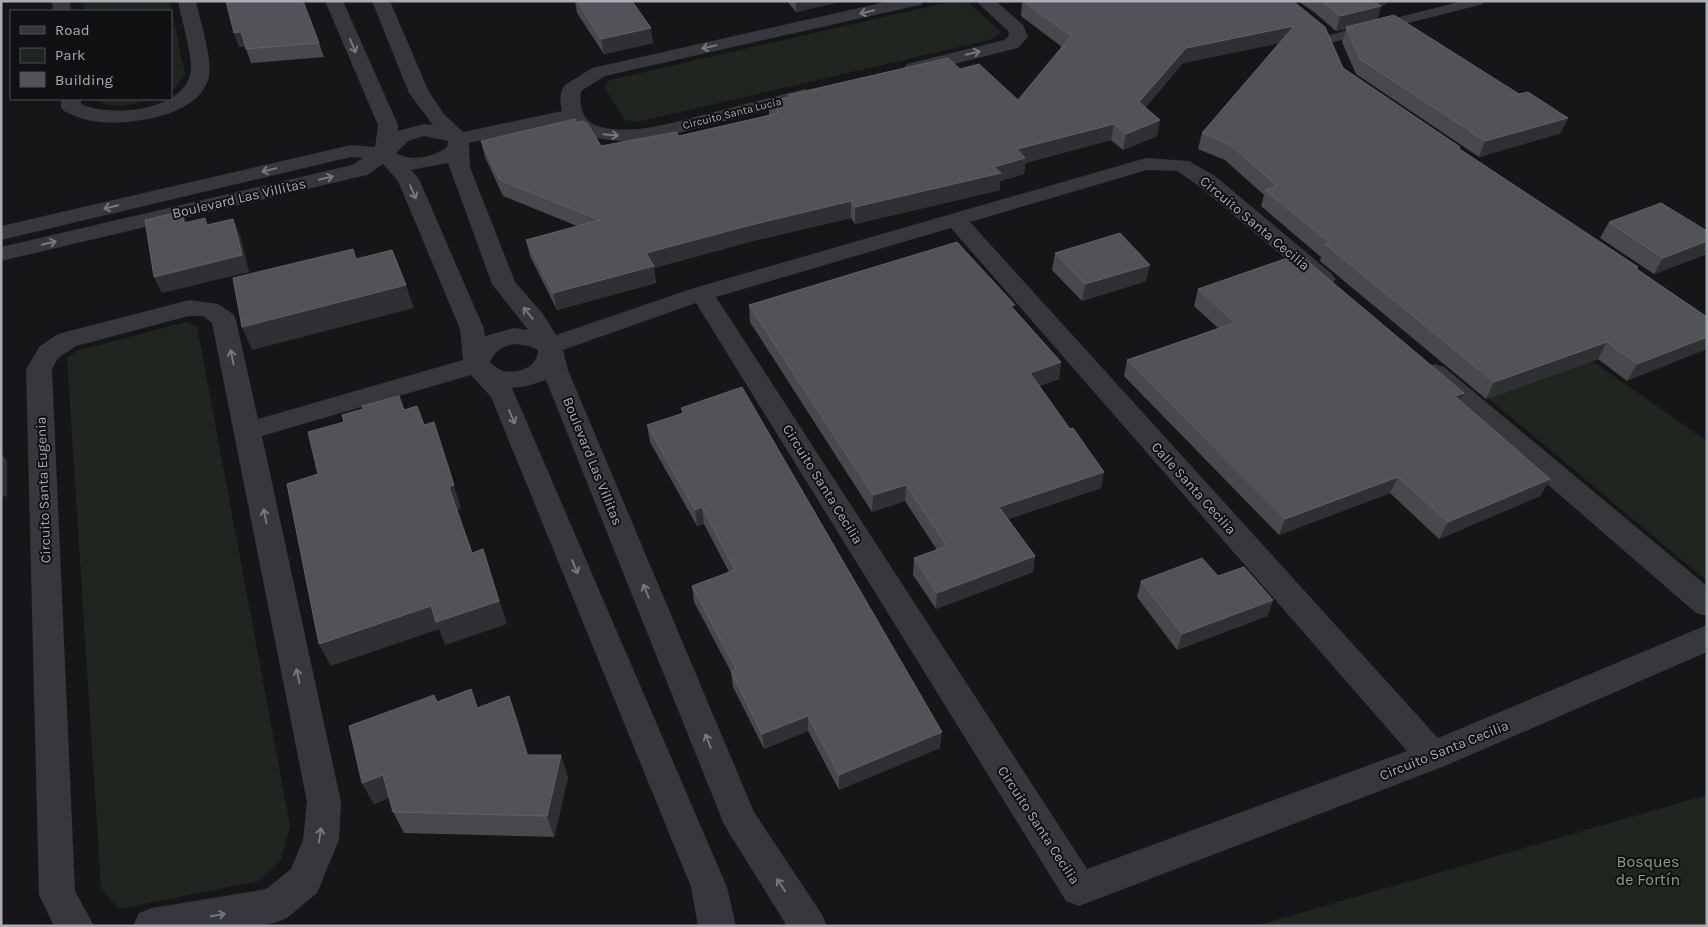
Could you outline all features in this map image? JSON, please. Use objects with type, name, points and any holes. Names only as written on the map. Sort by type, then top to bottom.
[{"type":"street","points":[[71,100],[72,108],[84,113],[102,117],[123,117],[151,112],[179,102],[193,91],[202,78],[202,68],[186,1]]},
{"type":"street","points":[[334,1],[388,125],[385,154],[408,179],[472,328],[476,365],[502,394],[709,887],[717,926]]},
{"type":"street","points":[[381,1],[419,93],[437,118],[458,139],[455,151],[448,156],[422,162],[402,163],[392,160],[385,154]]},
{"type":"street","points":[[385,154],[393,140],[409,133],[437,131],[450,134],[458,139],[573,115],[570,101],[572,89],[599,72],[915,1]]},
{"type":"street","points":[[895,73],[1011,44],[1019,37],[1017,29],[986,1]]},
{"type":"street","points":[[1313,23],[1333,47]]},
{"type":"street","name":"Circuito Santa Lucía","points":[[573,115],[582,126],[595,133],[626,136],[663,131],[818,92]]},
{"type":"street","name":"Boulevard Las Villitas","points":[[458,139],[460,166],[504,284],[534,320],[550,346],[555,370],[741,822],[808,926]]},
{"type":"street","name":"Boulevard Las Villitas","points":[[1,233],[351,151],[385,154]]},
{"type":"street","name":"Boulevard Las Villitas","points":[[1,254],[359,170],[385,154]]},
{"type":"street","name":"Circuito Santa Cecilia","points":[[550,346],[702,293],[1146,164],[1182,166],[1207,180],[1343,296]]},
{"type":"street","name":"Calle Santa Cecilia","points":[[955,220],[1433,756]]},
{"type":"street","name":"Circuito Santa Cecilia","points":[[702,293],[1079,889],[1433,756],[1707,638]]},
{"type":"street","name":"Circuito Santa Eugenia","points":[[75,926],[57,895],[39,369],[49,352],[67,340],[189,308],[210,309],[224,320],[324,802],[321,840],[304,881],[274,905],[152,926]]},
{"type":"street","points":[[247,431],[476,365],[499,378],[521,379],[532,377],[543,369],[550,360],[552,353],[550,346],[523,336],[504,338],[488,344],[481,351],[476,365]]},
{"type":"street","points":[[1419,360],[1707,604]]},
{"type":"lane","points":[[1333,47],[1478,1]]},
{"type":"green space","points":[[83,1],[170,1],[172,10],[84,10]]},
{"type":"green space","points":[[949,2],[969,3],[1001,32],[990,40],[637,122],[625,120],[604,87],[610,80]]},
{"type":"green space","points":[[172,11],[185,74],[172,90]]},
{"type":"green space","points":[[98,100],[150,100],[122,106],[103,104]]},
{"type":"green space","points":[[185,322],[197,326],[290,826],[281,860],[259,881],[119,909],[101,888],[67,358],[77,351]]},
{"type":"green space","points":[[1592,361],[1707,441],[1707,581],[1488,398]]},
{"type":"green space","name":"Bosques de Fortín","points":[[1707,795],[1707,926],[1255,926]]},
{"type":"building","points":[[226,1],[303,1],[319,43],[246,49],[241,32],[234,33]]},
{"type":"building","points":[[577,1],[632,1],[651,28],[601,39]]},
{"type":"building","points":[[1023,1],[1293,1],[1325,27],[1343,68],[1460,147],[1458,148],[1638,267],[1635,268],[1707,317],[1707,337],[1637,364],[1607,342],[1494,382],[1325,244],[1330,243],[1265,190],[1277,186],[1229,144],[1202,133],[1294,26],[1186,48],[1139,102],[1160,120],[1126,134],[1114,124],[1017,149],[1025,158],[994,167],[1001,173],[855,207],[851,201],[646,253],[654,266],[553,293],[526,240],[600,220],[500,180],[481,141],[575,119],[577,123],[582,121],[587,123],[601,146],[676,132],[679,136],[779,113],[769,102],[789,97],[788,95],[948,58],[960,69],[979,64],[1018,100],[1071,36]]},
{"type":"building","points":[[1322,1],[1373,1],[1381,6],[1340,16]]},
{"type":"building","points":[[1394,15],[1519,94],[1528,92],[1568,118],[1485,141],[1360,59],[1346,27]]},
{"type":"building","points":[[1661,203],[1707,231],[1707,241],[1663,258],[1609,222]]},
{"type":"building","points":[[182,211],[184,223],[205,218],[207,225],[233,219],[242,255],[154,277],[145,220]]},
{"type":"building","points":[[1120,233],[1150,265],[1085,284],[1055,253]]},
{"type":"building","points":[[957,242],[1015,305],[1011,306],[1061,362],[1030,373],[1070,429],[1073,428],[1104,472],[999,507],[1035,556],[937,593],[914,558],[947,546],[906,485],[873,495],[749,305]]},
{"type":"building","points":[[353,249],[356,259],[392,250],[406,285],[242,327],[233,278]]},
{"type":"building","points":[[1299,254],[1464,393],[1455,396],[1550,479],[1448,522],[1398,477],[1285,519],[1127,360],[1235,323],[1198,289]]},
{"type":"building","points":[[742,387],[942,732],[839,775],[808,716],[762,734],[731,671],[736,669],[692,586],[735,570],[702,507],[695,510],[647,425],[684,413],[681,408]]},
{"type":"building","points":[[399,396],[404,410],[417,406],[424,425],[434,422],[454,485],[449,487],[472,553],[483,549],[499,601],[436,622],[431,606],[319,644],[287,484],[318,474],[308,432],[344,422],[342,415],[363,409],[362,406]]},
{"type":"building","points":[[1202,558],[1218,576],[1244,567],[1273,600],[1182,634],[1141,581]]},
{"type":"building","points":[[471,689],[477,708],[509,696],[527,755],[561,755],[547,816],[393,812],[383,775],[362,783],[349,726],[434,695],[437,702]]}]
